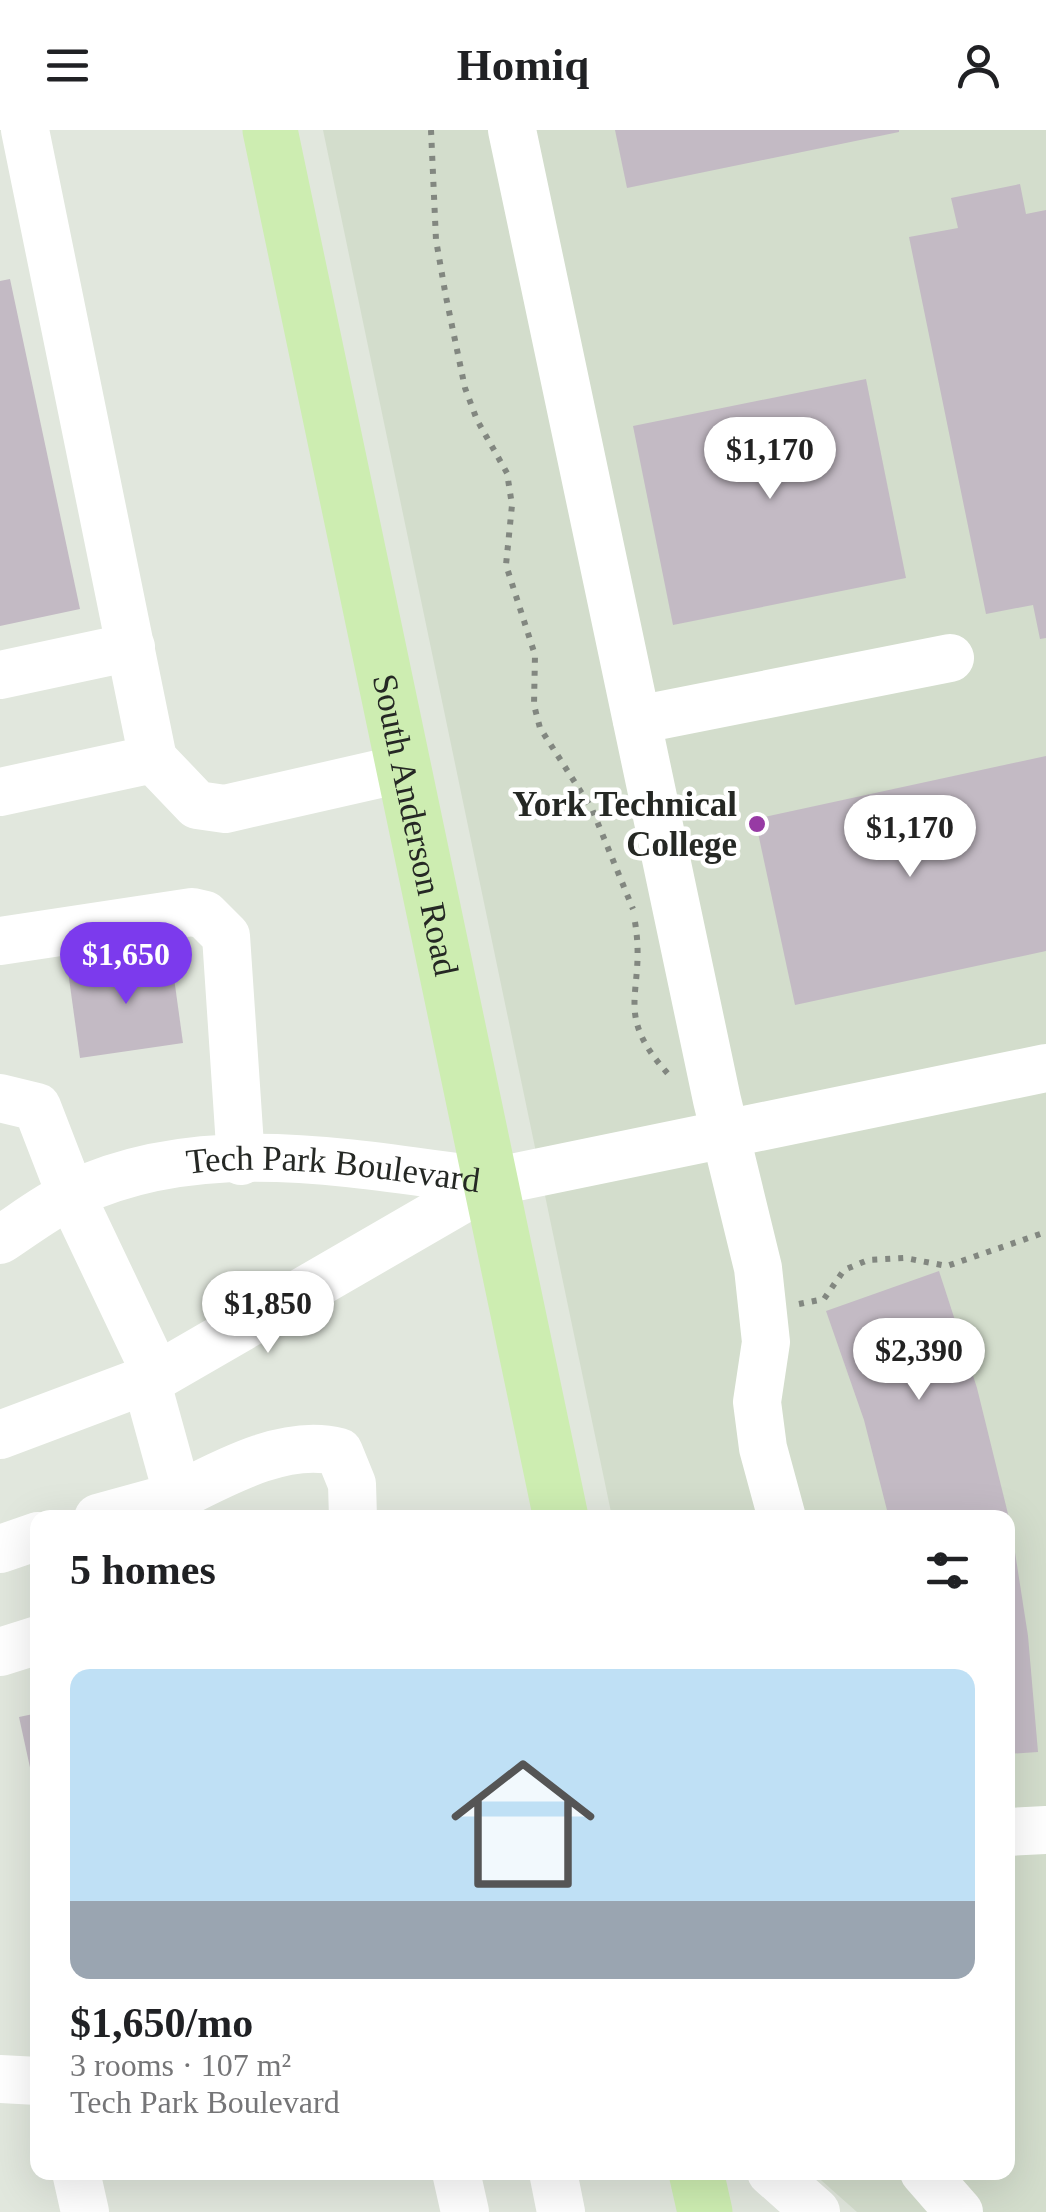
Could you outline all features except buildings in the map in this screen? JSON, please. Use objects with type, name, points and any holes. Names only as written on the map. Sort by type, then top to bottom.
[{"type":"main road","name":"South Anderson Road","points":[[270,130],[558,1510]]},
{"type":"main road","points":[[698,2180],[705,2212]]},
{"type":"street","points":[[26,130],[154,759],[197,805],[225,809],[404,768]]},
{"type":"street","points":[[512,130],[725,1133],[758,1268],[766,1342],[757,1402],[762,1448],[780,1510]]},
{"type":"street","points":[[0,675],[131,647]]},
{"type":"street","points":[[637,720],[950,658]]},
{"type":"street","points":[[0,792],[154,759]]},
{"type":"street","points":[[0,941],[192,912],[219,926],[226,936],[242,1160]]},
{"type":"street","points":[[492,1182],[1046,1068]]},
{"type":"street","points":[[0,1098],[37,1107],[71,1195],[152,1378],[166,1508],[228,1471],[313,1445],[339,1452],[352,1484],[353,1510]]},
{"type":"street","name":"Tech Park Boulevard","points":[[0,1240],[71,1195],[174,1161],[322,1160],[492,1182]]},
{"type":"street","name":"Tech Park Boulevard","points":[[0,1435],[152,1378],[492,1182]]},
{"type":"street","points":[[0,1549],[30,1539]]},
{"type":"street","points":[[0,1652],[30,1643]]},
{"type":"street","points":[[1015,1832],[1046,1830]]},
{"type":"street","points":[[0,2079],[30,2080]]},
{"type":"street","points":[[78,2180],[85,2212]]},
{"type":"street","points":[[458,2180],[465,2212]]},
{"type":"street","points":[[554,2180],[561,2212]]},
{"type":"street","points":[[780,2180],[816,2212]]},
{"type":"street","points":[[931,2180],[959,2212]]},
{"type":"path","points":[[431,130],[436,240],[446,297],[465,388],[477,420],[507,474],[512,505],[506,565],[509,586],[535,655],[534,705],[540,728],[592,809],[609,858],[623,880],[638,943],[632,1020],[641,1043],[675,1081]]},
{"type":"path","points":[[788,1306],[824,1299],[844,1270],[868,1260],[890,1257],[947,1266],[1046,1232]]},
{"type":"shaded area","name":"York Technical College","points":[[323,130],[1046,130],[1046,2212],[857,2212],[821,2180],[1015,2180],[1015,1510],[611,1510]]},
{"type":"place","name":"York Technical College","points":[[757,824]]}]
